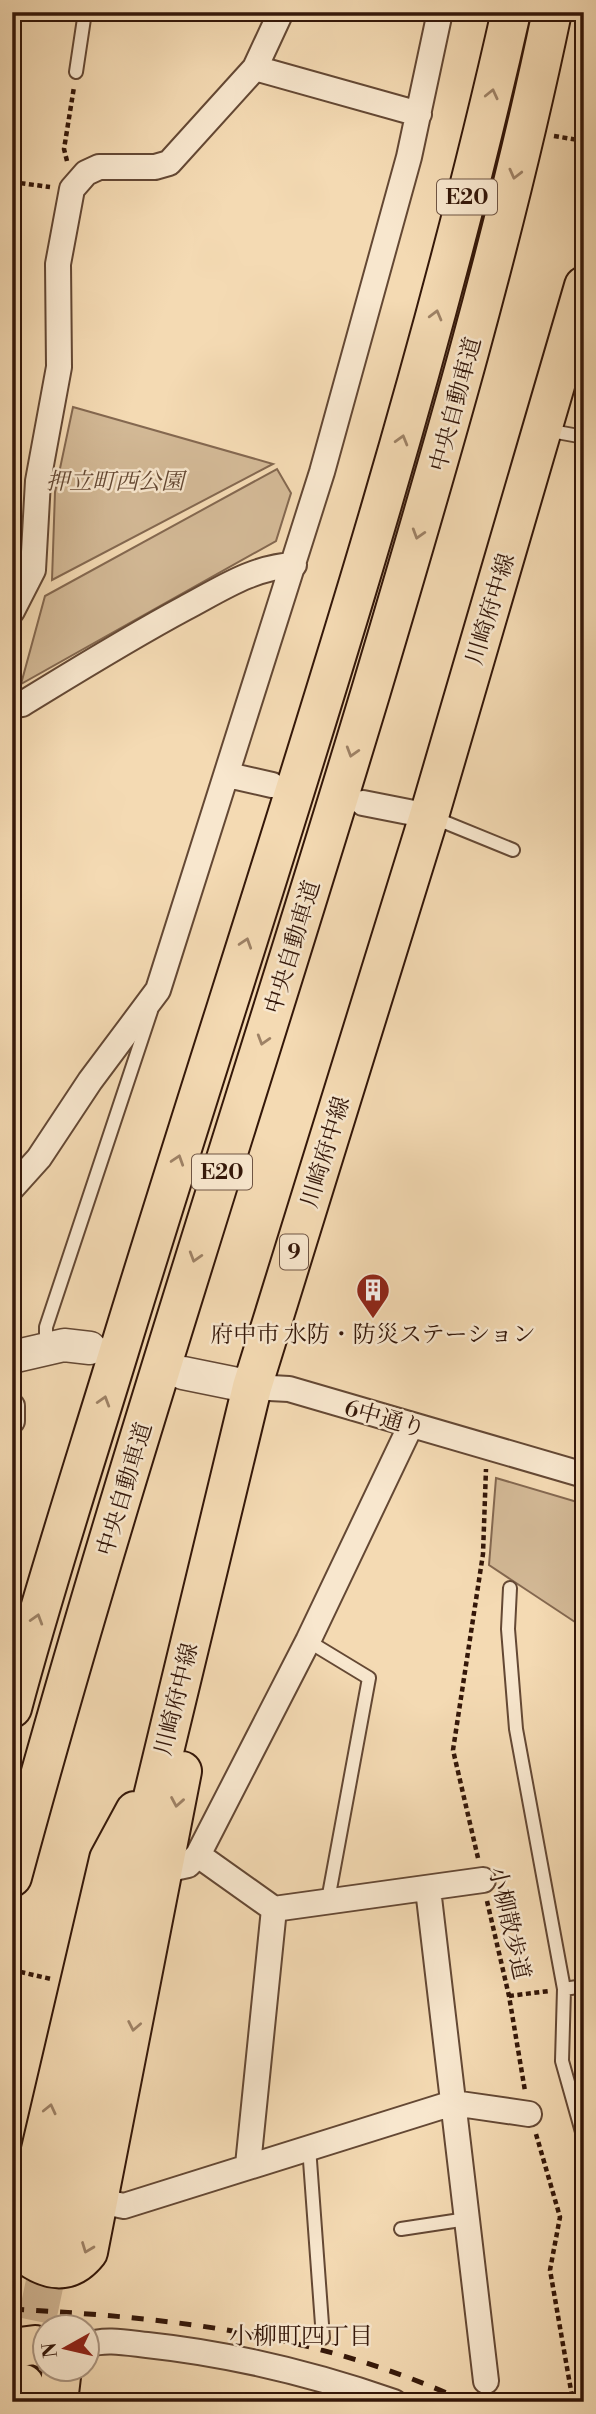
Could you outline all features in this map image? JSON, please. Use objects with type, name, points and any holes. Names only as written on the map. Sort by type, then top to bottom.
[{"type":"main road","name":"中央自動車道","points":[[12,1708],[167,1193],[385,499],[419,381],[488,116],[511,12]]},
{"type":"main road","name":"中央自動車道","points":[[12,1877],[76,1645],[323,849],[437,469],[530,114],[552,12]]},
{"type":"main road","name":"川崎府中線","points":[[55,2232],[158,1771],[252,1387],[429,816],[584,286]]},
{"type":"main road","points":[[158,1771],[109,1859],[32,2188],[22,2219],[21,2237],[25,2254],[51,2270],[66,2269],[79,2263],[88,2252],[182,1862],[185,1661]]},
{"type":"main road","points":[[12,2348],[32,2345]]},
{"type":"main road","points":[[58,2402],[60,2382]]},
{"type":"street","points":[[12,611],[33,570],[38,481],[59,367],[58,264],[72,189],[86,173],[99,167],[155,167],[169,163],[256,68],[281,12]]},
{"type":"street","points":[[12,1188],[39,1158],[90,1081],[158,990],[322,472],[419,114],[440,12]]},
{"type":"street","points":[[256,68],[419,114]]},
{"type":"street","points":[[12,705],[22,704],[133,636],[246,575],[270,566],[294,565]]},
{"type":"street","points":[[228,775],[272,785]]},
{"type":"street","points":[[363,803],[429,816]]},
{"type":"street","points":[[12,1357],[46,1347],[64,1345],[90,1348]]},
{"type":"street","name":"6中通り","points":[[183,1373],[252,1387],[289,1389],[584,1475]]},
{"type":"street","points":[[12,1406],[12,1421]]},
{"type":"street","points":[[411,1425],[307,1641],[182,1862],[274,1909],[482,1880]]},
{"type":"street","points":[[428,1889],[486,2381]]},
{"type":"street","points":[[248,2165],[274,1909]]},
{"type":"street","points":[[99,2201],[124,2206],[453,2103],[529,2114]]},
{"type":"street","points":[[102,2344],[124,2343],[234,2357],[272,2365],[394,2402]]},
{"type":"lane","points":[[76,72],[85,12]]},
{"type":"lane","points":[[544,429],[584,437]]},
{"type":"lane","points":[[429,816],[513,850]]},
{"type":"lane","points":[[46,1347],[46,1327],[158,990]]},
{"type":"lane","points":[[510,1588],[508,1629],[516,1729],[564,1989],[562,2061],[584,2139]]},
{"type":"lane","points":[[307,1641],[369,1678],[328,1900]]},
{"type":"lane","points":[[564,1989],[584,1986]]},
{"type":"lane","points":[[309,2146],[323,2338]]},
{"type":"lane","points":[[401,2229],[467,2219]]},
{"type":"path","points":[[12,182],[72,189],[64,149],[76,72]]},
{"type":"path","points":[[550,135],[584,141]]},
{"type":"path","name":"小柳散歩道","points":[[486,1448],[483,1554],[453,1750],[509,1996],[529,2114],[560,2217],[550,2270],[573,2402]]},
{"type":"path","points":[[12,1970],[79,1986]]},
{"type":"path","points":[[509,1996],[564,1989]]},
{"type":"green space","name":"押立町西公園","points":[[73,407],[273,464],[52,580],[55,492]]},
{"type":"green space","points":[[277,469],[291,493],[276,541],[21,684],[45,596]]},
{"type":"green space","points":[[496,1478],[584,1504],[584,1628],[489,1565]]},
{"type":"tunnel","points":[[25,2377],[55,2234]]},
{"type":"railway","points":[[12,2309],[130,2318],[244,2333],[355,2360],[467,2402]]},
{"type":"place","name":"府中市 水防・防災ステーション","points":[[373,1320]]},
{"type":"district","name":"小柳町四丁目","points":[[301,2336]]}]
